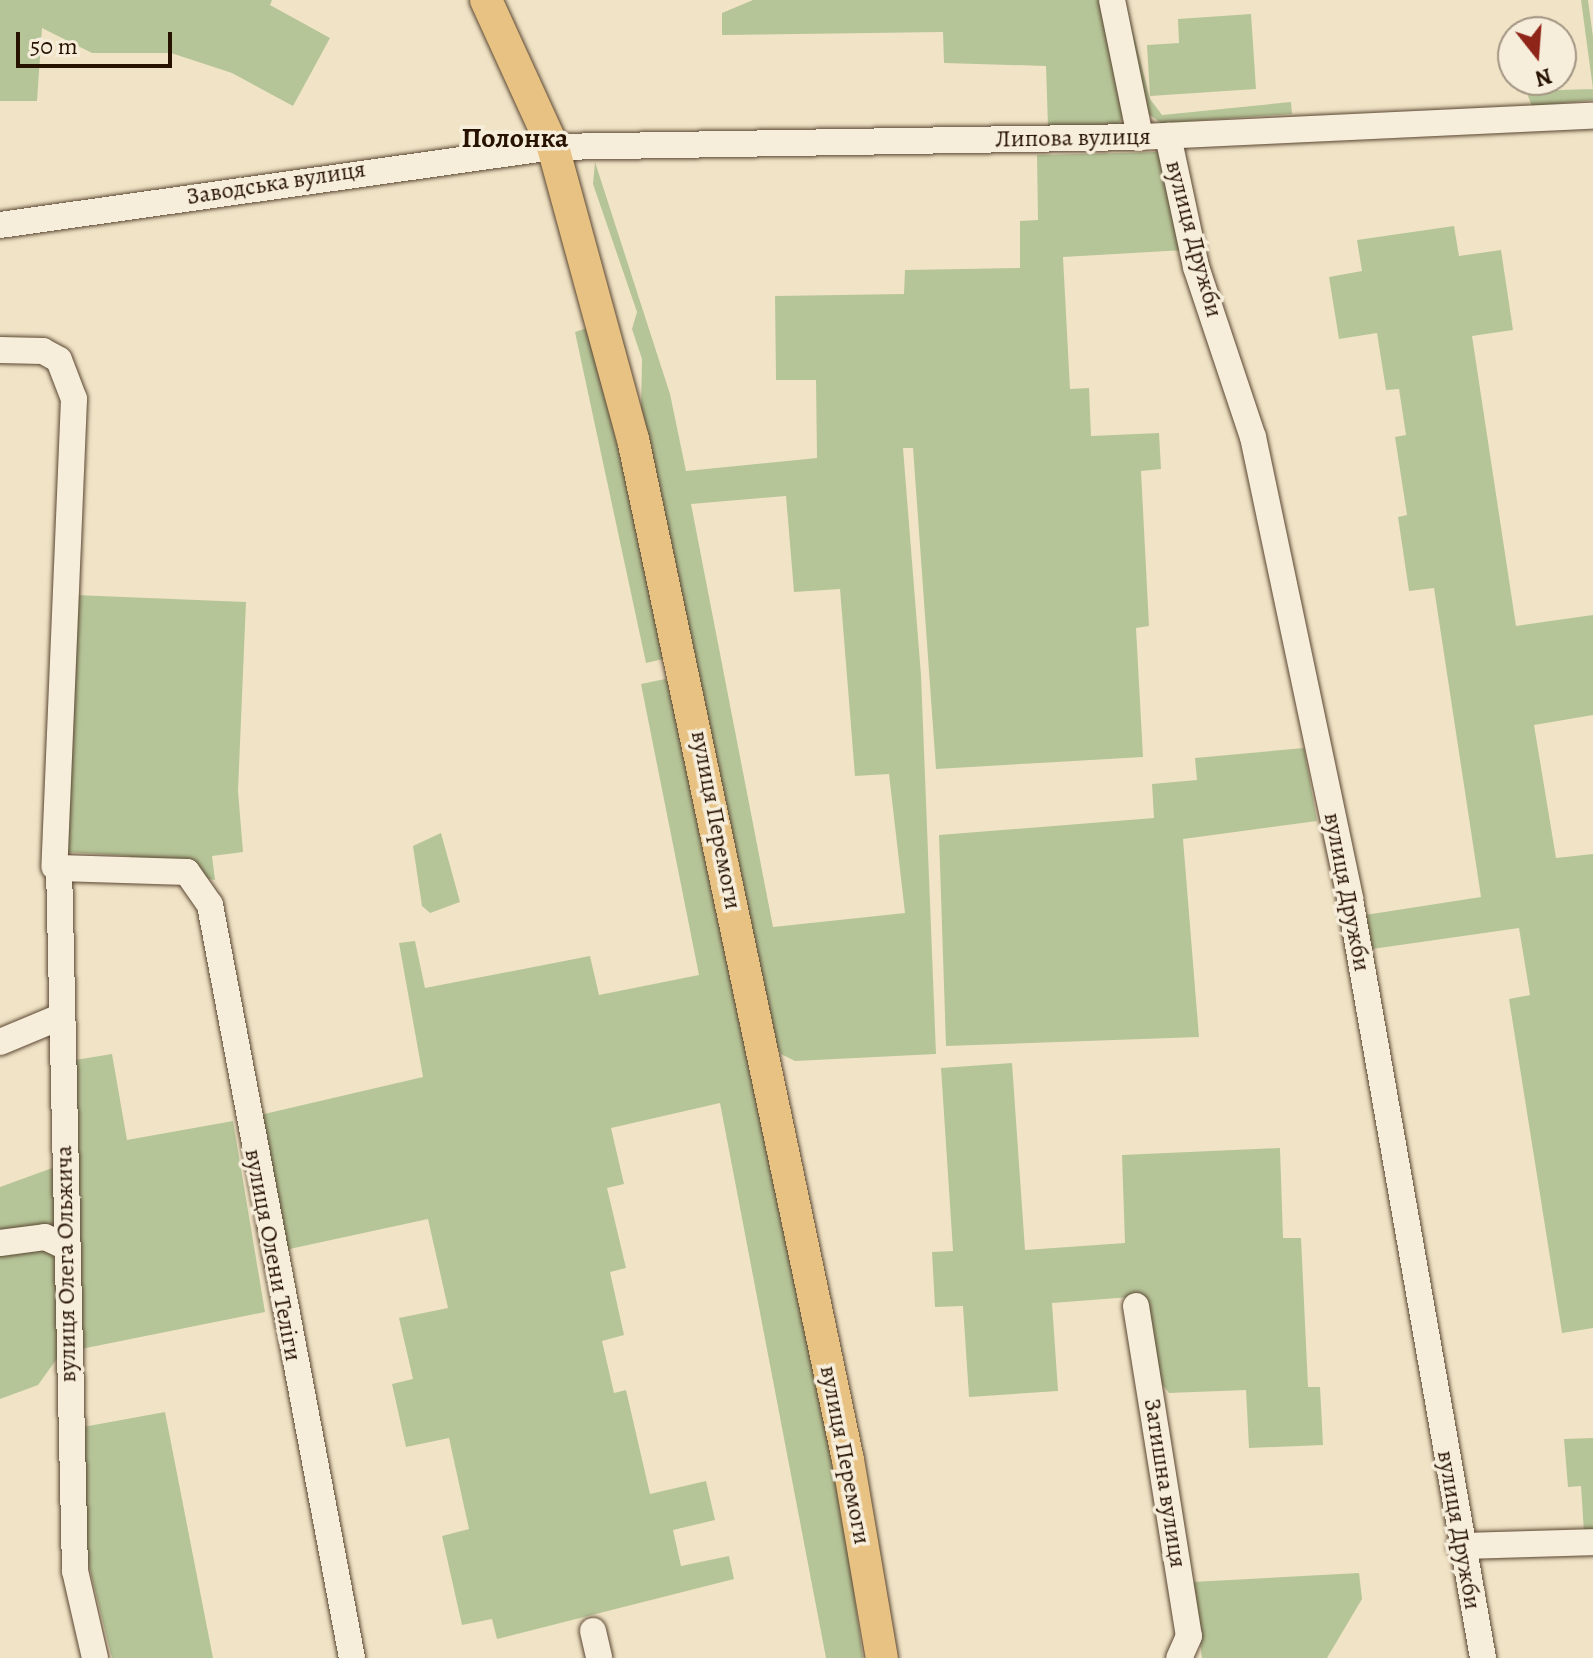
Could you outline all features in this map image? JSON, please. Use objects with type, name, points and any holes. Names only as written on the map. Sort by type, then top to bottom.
[{"type":"main road","name":"вулиця Перемоги","points":[[486,0],[553,147],[604,321],[683,654],[882,1658]]},
{"type":"street","points":[[1112,0],[1140,137]]},
{"type":"street","name":"Липова вулиця","points":[[553,147],[1140,137],[1593,116]]},
{"type":"street","name":"вулиця Дружби","points":[[1168,136],[1196,267],[1253,437],[1350,899],[1460,1546],[1483,1658]]},
{"type":"street","name":"Заводська вулиця","points":[[0,225],[553,147]]},
{"type":"street","name":"вулиця Олега Ольжича","points":[[0,350],[43,351],[59,360],[74,399],[57,868],[75,1571],[95,1658]]},
{"type":"street","name":"вулиця Олени Теліги","points":[[57,868],[172,870],[202,886],[210,905],[352,1658]]},
{"type":"street","points":[[0,1042],[60,1017]]},
{"type":"street","points":[[0,1243],[45,1237],[66,1247]]},
{"type":"street","name":"Затишна вулиця","points":[[1136,1306],[1189,1636],[1179,1658]]},
{"type":"street","points":[[1460,1546],[1593,1542]]},
{"type":"street","points":[[593,1631],[599,1658]]},
{"type":"green space","points":[[0,0],[272,0],[270,5],[330,38],[293,106],[232,73],[171,53],[92,53],[42,28],[37,101],[0,101]]},
{"type":"green space","points":[[753,0],[1106,0],[1128,111],[1118,124],[1048,127],[1046,66],[944,63],[943,32],[722,35],[722,13]]},
{"type":"green space","points":[[1125,0],[1150,99],[1162,115],[1291,102],[1292,114],[1161,123],[1143,110]]},
{"type":"green space","points":[[1581,0],[1588,0],[1593,37],[1593,89]]},
{"type":"green space","points":[[1251,14],[1256,89],[1150,96],[1147,45],[1179,43],[1178,19]]},
{"type":"green space","points":[[1577,89],[1593,89],[1593,100],[1532,106],[1528,96],[1577,96]]},
{"type":"green space","points":[[1163,152],[1185,250],[1063,257],[1070,389],[1089,388],[1091,436],[1159,433],[1161,469],[1141,471],[1149,626],[1136,628],[1143,757],[936,769],[913,448],[903,448],[921,675],[936,1054],[795,1061],[781,1054],[773,1037],[641,410],[642,359],[632,329],[637,312],[593,184],[595,162],[670,394],[686,471],[817,458],[816,380],[776,380],[775,296],[904,294],[905,270],[1020,268],[1020,221],[1038,220],[1037,155]],"holes":[[[786,496],[794,592],[840,589],[855,776],[889,774],[905,913],[773,927],[691,504]]]},
{"type":"green space","points":[[1454,226],[1459,256],[1501,250],[1513,330],[1472,336],[1516,626],[1593,615],[1593,715],[1534,725],[1556,858],[1593,854],[1593,1328],[1562,1333],[1509,999],[1530,995],[1519,928],[1372,949],[1365,915],[1481,897],[1434,588],[1409,591],[1398,517],[1407,515],[1395,437],[1406,435],[1399,389],[1386,390],[1377,333],[1339,339],[1329,277],[1362,271],[1357,240]]},
{"type":"green space","points":[[587,328],[672,657],[646,663],[575,332]]},
{"type":"green space","points":[[75,595],[246,602],[238,791],[243,852],[212,856],[215,880],[130,864],[130,856],[66,852]]},
{"type":"green space","points":[[675,677],[836,1462],[863,1658],[826,1658],[720,1103],[611,1128],[624,1184],[607,1188],[626,1268],[610,1272],[624,1335],[602,1341],[614,1393],[626,1390],[650,1494],[706,1481],[715,1520],[673,1530],[681,1566],[729,1556],[734,1579],[497,1639],[492,1619],[462,1625],[442,1536],[469,1529],[449,1438],[406,1447],[392,1384],[413,1379],[399,1318],[448,1308],[428,1219],[285,1250],[260,1115],[423,1077],[399,943],[415,941],[425,988],[590,956],[599,995],[699,975],[641,684]]},
{"type":"green space","points":[[1304,748],[1317,821],[1183,839],[1199,1037],[946,1046],[939,835],[1154,818],[1152,784],[1197,780],[1195,758]]},
{"type":"green space","points":[[441,833],[460,902],[430,913],[422,906],[413,846]]},
{"type":"green space","points":[[112,1054],[127,1140],[233,1121],[265,1312],[81,1349],[75,1060]]},
{"type":"green space","points":[[1012,1063],[1025,1250],[1125,1243],[1122,1155],[1280,1148],[1283,1238],[1301,1238],[1308,1387],[1320,1387],[1323,1445],[1249,1448],[1246,1390],[1169,1393],[1159,1380],[1144,1296],[1052,1303],[1058,1391],[969,1397],[963,1306],[935,1307],[932,1252],[953,1251],[941,1068]]},
{"type":"green space","points":[[55,1167],[59,1225],[0,1238],[0,1187]]},
{"type":"green space","points":[[0,1249],[47,1249],[59,1264],[61,1353],[38,1385],[0,1399]]},
{"type":"green space","points":[[165,1412],[213,1658],[112,1658],[88,1562],[83,1427]]},
{"type":"green space","points":[[1593,1438],[1593,1537],[1584,1533],[1581,1486],[1568,1487],[1564,1439]]},
{"type":"green space","points":[[1359,1573],[1362,1599],[1327,1658],[1202,1658],[1192,1582]]},
{"type":"district","name":"Полонка","points":[[515,138]]}]
